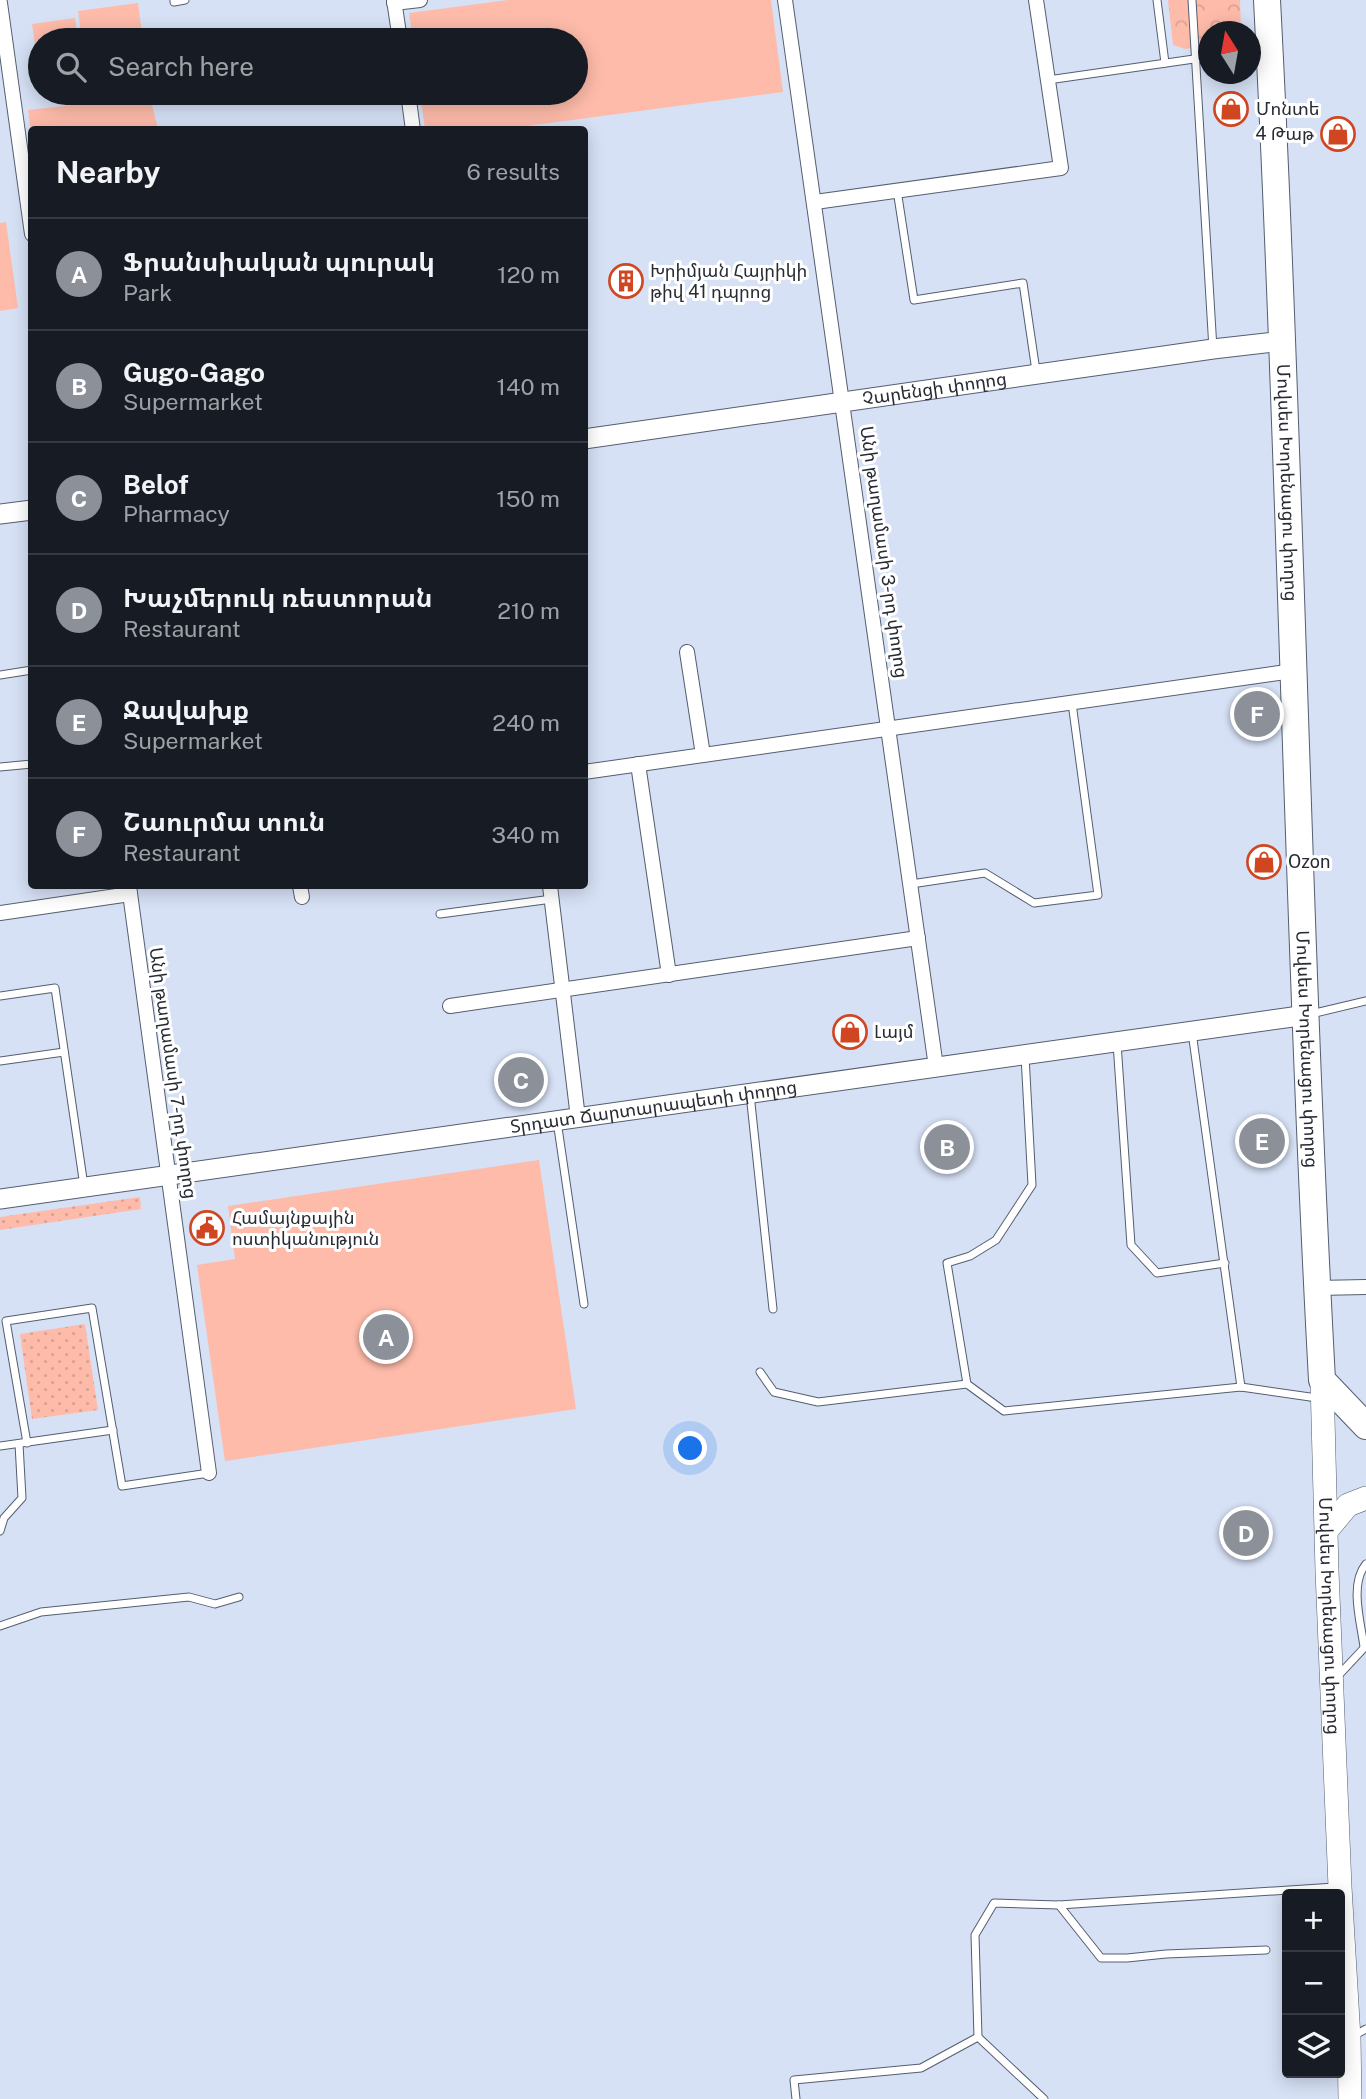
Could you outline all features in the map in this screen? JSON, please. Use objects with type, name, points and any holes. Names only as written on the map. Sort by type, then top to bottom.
[{"type":"highway","name":"Մովսես Խորենացու փողոց","points":[[1267,0],[1265,49],[1283,341],[1293,671],[1322,1389]]},
{"type":"highway","points":[[1322,1389],[1366,1426]]},
{"type":"main road","name":"Մովսես Խորենացու փողոց","points":[[1322,1389],[1340,1887],[1357,2034],[1350,2099]]},
{"type":"main road","points":[[1327,1530],[1348,1505],[1366,1498]]},
{"type":"street","points":[[398,28],[394,2],[420,0]]},
{"type":"street","name":"Անի թաղամասի 3-րդ փողոց","points":[[785,0],[936,1067]]},
{"type":"street","points":[[815,202],[1061,168],[1035,0]]},
{"type":"street","points":[[0,3],[28,205]]},
{"type":"street","points":[[410,105],[412,126]]},
{"type":"street","name":"Չարենցի փողոց","points":[[588,438],[1283,341]]},
{"type":"street","points":[[0,514],[28,510]]},
{"type":"street","points":[[687,652],[703,755]]},
{"type":"street","points":[[588,771],[1293,671]]},
{"type":"street","points":[[638,764],[669,975]]},
{"type":"street","points":[[0,913],[129,890]]},
{"type":"street","name":"Անի թաղամասի 7-րդ փողոց","points":[[129,890],[209,1473]]},
{"type":"street","points":[[551,892],[578,1118]]},
{"type":"street","points":[[450,1006],[918,938]]},
{"type":"street","name":"Տրդատ Ճարտարապետի փողոց","points":[[0,1199],[1307,1015]]},
{"type":"street","points":[[1317,1287],[1366,1287]]},
{"type":"lane","points":[[174,0],[185,0]]},
{"type":"lane","points":[[1157,0],[1165,63]]},
{"type":"lane","points":[[1192,0],[1213,349]]},
{"type":"lane","points":[[1048,80],[1196,58]]},
{"type":"lane","points":[[897,190],[914,300],[1023,283],[1037,376]]},
{"type":"lane","points":[[0,675],[28,671]]},
{"type":"lane","points":[[911,884],[985,873],[1034,903],[1098,895],[1072,702]]},
{"type":"lane","points":[[0,767],[28,764]]},
{"type":"lane","points":[[440,914],[551,892]]},
{"type":"lane","points":[[0,996],[55,988],[84,1187]]},
{"type":"lane","points":[[1307,1015],[1366,1001]]},
{"type":"lane","points":[[1192,1031],[1241,1387]]},
{"type":"lane","points":[[1117,1042],[1131,1245],[1157,1273],[1225,1263]]},
{"type":"lane","points":[[0,1062],[64,1052]]},
{"type":"lane","points":[[967,1384],[947,1263],[970,1256],[996,1240],[1032,1185],[1025,1055]]},
{"type":"lane","points":[[750,1094],[774,1310]]},
{"type":"lane","points":[[557,1121],[584,1304]]},
{"type":"lane","points":[[0,1531],[4,1518],[22,1498],[23,1443],[6,1321],[92,1308],[122,1486],[209,1473]]},
{"type":"lane","points":[[760,1372],[775,1392],[818,1402],[967,1384],[1004,1411],[1241,1387],[1322,1389]]},
{"type":"lane","points":[[0,1446],[113,1430]]},
{"type":"lane","points":[[1331,1684],[1365,1646],[1358,1596],[1360,1572],[1366,1564]]},
{"type":"lane","points":[[0,1626],[41,1612],[189,1597],[215,1604],[239,1597]]},
{"type":"lane","points":[[1044,2099],[978,2037],[975,1935],[994,1903],[1059,1905],[1340,1887]]},
{"type":"lane","points":[[1059,1905],[1101,1958],[1266,1951]]},
{"type":"lane","points":[[796,2099],[794,2080],[921,2068],[978,2037]]},
{"type":"green space","points":[[508,0],[771,0],[783,92],[528,126],[425,126],[422,105],[588,105],[588,28],[411,28],[409,13]]},
{"type":"green space","points":[[1168,0],[1240,0],[1241,21],[1198,21],[1198,47],[1185,49],[1173,45]]},
{"type":"green space","points":[[138,3],[141,28],[80,28],[78,11]]},
{"type":"green space","points":[[75,18],[76,28],[33,28],[32,24]]},
{"type":"green space","points":[[73,105],[152,105],[157,126],[30,126],[28,110]]},
{"type":"green space","points":[[6,222],[18,308],[0,311],[0,223]]},
{"type":"green space","points":[[539,1160],[576,1409],[225,1461],[197,1265],[235,1259],[228,1206]]},
{"type":"green space","points":[[140,1197],[141,1209],[0,1230],[0,1217]]},
{"type":"green space","points":[[85,1324],[98,1410],[32,1419],[20,1334]]},
{"type":"place","name":"Մոնտե","points":[[1231,109]]},
{"type":"place","name":"4 Թաթ","points":[[1338,134]]},
{"type":"place","name":"Խրիմյան Հայրիկի թիվ 41 դպրոց","points":[[626,281]]},
{"type":"place","name":"Շաուրմա տուն","points":[[1257,714]]},
{"type":"place","name":"Ozon","points":[[1264,862]]},
{"type":"place","name":"Լայմ","points":[[850,1032]]},
{"type":"place","name":"Belof","points":[[521,1080]]},
{"type":"place","name":"Ջավախք","points":[[1262,1141]]},
{"type":"place","name":"Gugo-Gago","points":[[947,1147]]},
{"type":"place","name":"Համայնքային ոստիկանություն","points":[[207,1228]]},
{"type":"place","name":"Ֆրանսիական պուրակ","points":[[386,1337]]},
{"type":"place","name":"Խաչմերուկ ռեստորան","points":[[1246,1533]]}]
